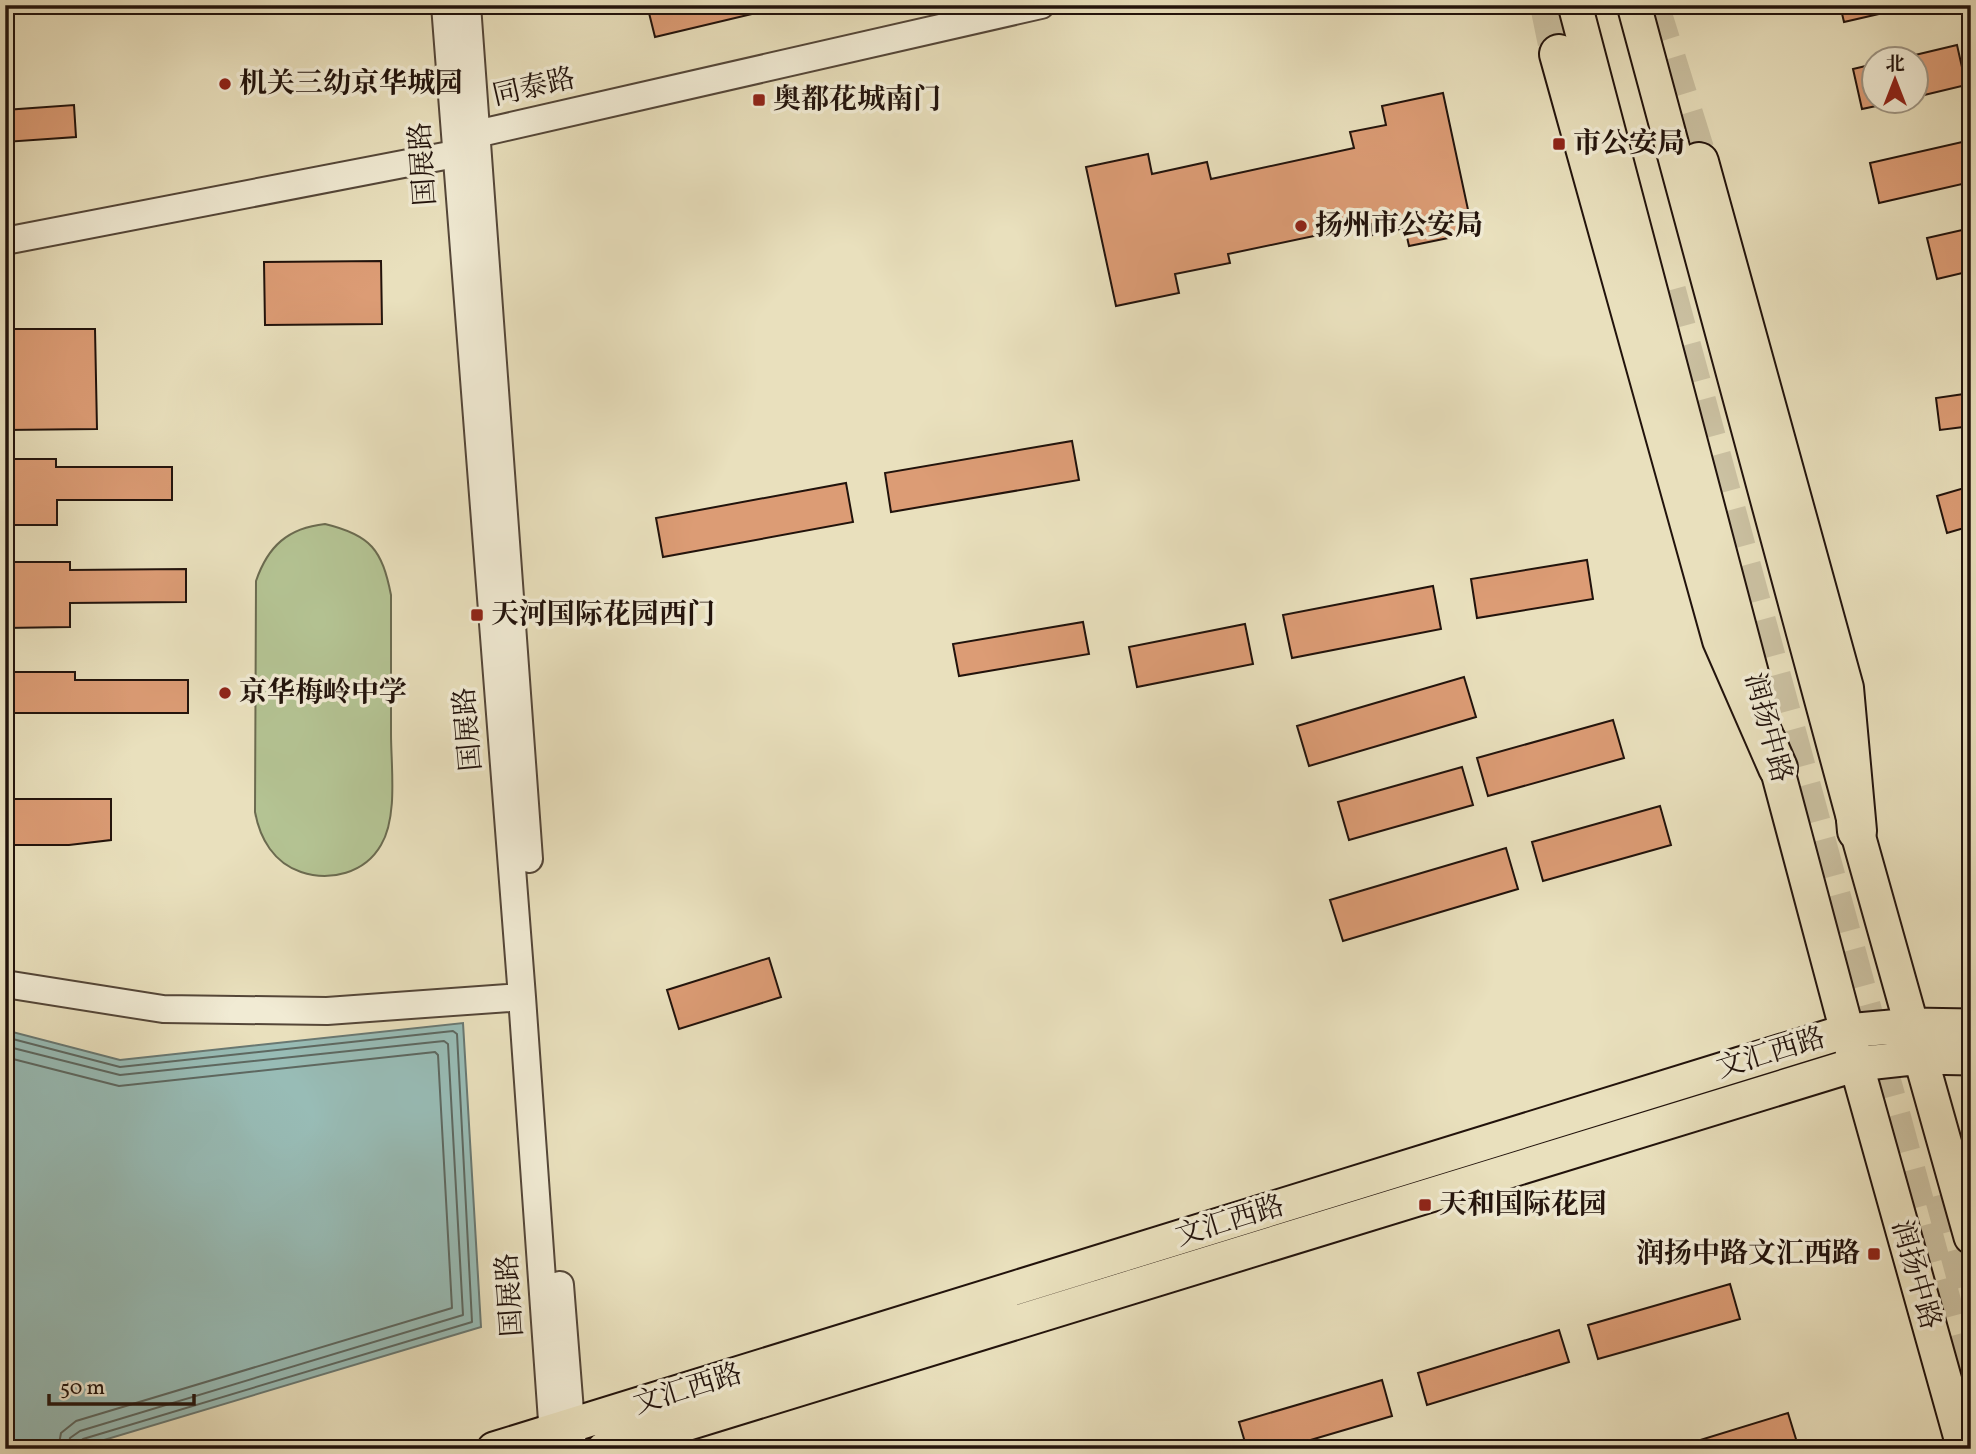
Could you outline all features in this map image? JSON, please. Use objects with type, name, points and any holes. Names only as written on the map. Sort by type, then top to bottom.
[{"type":"highway","points":[[1559,54],[1722,640],[1778,768]]},
{"type":"highway","points":[[1699,162],[1844,688],[1857,831]]},
{"type":"main road","name":"润扬中路","points":[[1575,5],[1847,1031],[1964,1449]]},
{"type":"main road","points":[[1633,5],[1857,831],[1971,1237]]},
{"type":"main road","name":"文汇西路","points":[[494,1449],[562,1439],[1847,1031],[1913,1025],[1971,1026]]},
{"type":"main road","name":"文汇西路","points":[[604,1449],[1857,1064],[1921,1057],[1971,1058]]},
{"type":"street","name":"国展路","points":[[445,5],[522,997],[562,1439]]},
{"type":"street","name":"国展路","points":[[467,5],[562,1439]]},
{"type":"street","name":"同泰路","points":[[455,154],[476,134],[1041,5]]},
{"type":"street","points":[[5,241],[455,154]]},
{"type":"street","points":[[5,984],[163,1009],[327,1011],[522,997]]},
{"type":"green space","points":[[325,524],[353,533],[372,547],[383,566],[391,595],[392,806],[386,834],[374,855],[346,873],[323,876],[301,872],[283,863],[265,840],[255,812],[256,581],[267,558],[281,541],[300,530]]},
{"type":"water","points":[[463,1023],[481,1327],[74,1449],[5,1449],[5,1030],[120,1060]]},
{"type":"building","points":[[647,5],[750,5],[752,14],[655,37]]},
{"type":"building","points":[[769,5],[802,5],[770,12]]},
{"type":"building","points":[[1840,5],[1918,5],[1844,22]]},
{"type":"building","points":[[1957,45],[1966,85],[1930,94],[1930,51]]},
{"type":"building","points":[[1860,67],[1860,100],[1853,69]]},
{"type":"building","points":[[1443,93],[1473,233],[1409,246],[1405,228],[1373,235],[1371,224],[1228,254],[1230,263],[1175,274],[1179,293],[1116,306],[1086,167],[1148,154],[1152,174],[1207,162],[1211,179],[1354,148],[1350,132],[1386,125],[1382,106]]},
{"type":"building","points":[[74,105],[76,137],[5,142],[5,110]]},
{"type":"building","points":[[1971,140],[1971,182],[1879,203],[1870,163]]},
{"type":"building","points":[[1971,228],[1971,271],[1937,279],[1927,238]]},
{"type":"building","points":[[381,261],[382,324],[265,325],[264,262]]},
{"type":"building","points":[[5,329],[95,329],[97,429],[5,430]]},
{"type":"building","points":[[1971,393],[1971,426],[1940,430],[1936,398]]},
{"type":"building","points":[[1072,441],[1079,480],[891,512],[885,473]]},
{"type":"building","points":[[5,459],[56,459],[56,467],[172,467],[172,500],[57,500],[57,525],[5,525]]},
{"type":"building","points":[[846,483],[853,522],[663,557],[656,518]]},
{"type":"building","points":[[1971,486],[1971,526],[1947,533],[1937,496]]},
{"type":"building","points":[[1587,560],[1593,599],[1477,618],[1471,579]]},
{"type":"building","points":[[5,562],[70,562],[70,570],[186,569],[186,602],[70,603],[70,627],[5,628]]},
{"type":"building","points":[[1433,586],[1441,629],[1292,658],[1283,615]]},
{"type":"building","points":[[1083,622],[1089,654],[959,676],[953,644]]},
{"type":"building","points":[[1245,624],[1253,664],[1137,687],[1129,647]]},
{"type":"building","points":[[5,672],[75,672],[75,680],[188,680],[188,713],[5,713]]},
{"type":"building","points":[[1464,677],[1476,717],[1309,766],[1297,726]]},
{"type":"building","points":[[1613,720],[1624,758],[1488,796],[1477,758]]},
{"type":"building","points":[[1462,767],[1473,805],[1349,840],[1338,802]]},
{"type":"building","points":[[5,799],[111,799],[111,840],[69,845],[5,845]]},
{"type":"building","points":[[1660,806],[1671,845],[1543,881],[1532,842]]},
{"type":"building","points":[[1506,848],[1518,889],[1343,941],[1330,900]]},
{"type":"building","points":[[769,958],[781,997],[679,1029],[667,990]]},
{"type":"building","points":[[1730,1284],[1740,1319],[1598,1359],[1588,1325]]},
{"type":"building","points":[[1559,1330],[1569,1362],[1427,1405],[1418,1373]]},
{"type":"building","points":[[1382,1380],[1392,1416],[1280,1449],[1247,1449],[1239,1422]]},
{"type":"building","points":[[1788,1413],[1799,1449],[1671,1449]]},
{"type":"tunnel","points":[[1549,5],[1559,54]]},
{"type":"tunnel","points":[[1650,5],[1699,162]]},
{"type":"tunnel","points":[[1667,291],[1971,1408]]},
{"type":"tunnel","points":[[1943,1194],[1971,1297]]},
{"type":"place","name":"机关三幼京华城园","points":[[225,84]]},
{"type":"place","name":"奥都花城南门","points":[[759,100]]},
{"type":"place","name":"市公安局","points":[[1559,144]]},
{"type":"place","name":"扬州市公安局","points":[[1301,226]]},
{"type":"place","name":"天河国际花园西门","points":[[477,615]]},
{"type":"place","name":"京华梅岭中学","points":[[225,693]]},
{"type":"place","name":"天和国际花园","points":[[1425,1205]]},
{"type":"place","name":"润扬中路文汇西路","points":[[1874,1254]]}]
